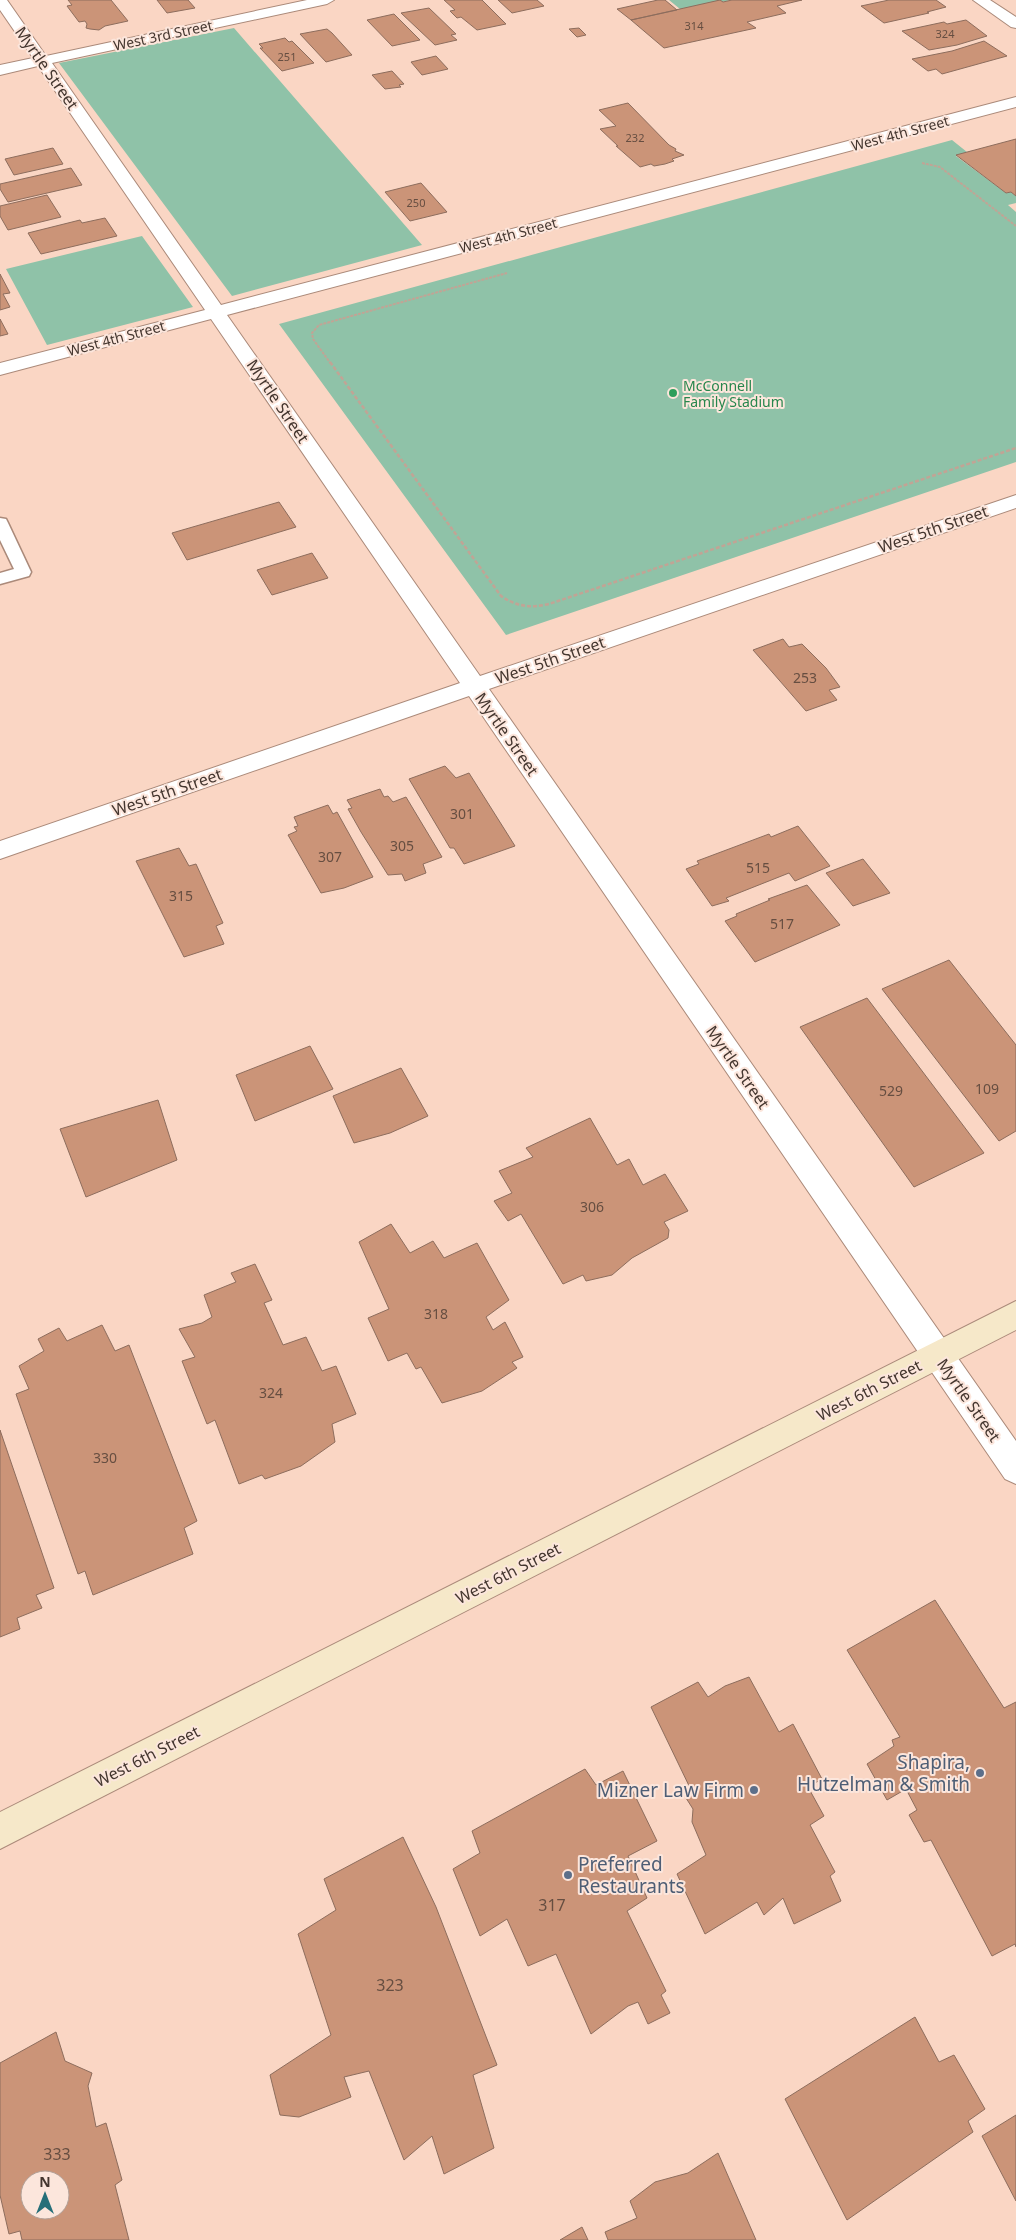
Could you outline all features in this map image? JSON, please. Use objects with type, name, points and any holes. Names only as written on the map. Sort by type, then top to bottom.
[{"type":"main road","name":"West 6th Street","points":[[0,1831],[1016,1315]]},
{"type":"street","name":"Myrtle Street","points":[[0,0],[1016,1468]]},
{"type":"street","name":"West 3rd Street","points":[[0,70],[327,0]]},
{"type":"street","points":[[980,0],[1016,24]]},
{"type":"street","name":"West 4th Street","points":[[0,369],[1016,102]]},
{"type":"street","name":"West 5th Street","points":[[0,850],[1016,501]]},
{"type":"lane","points":[[0,523],[23,572],[0,579]]},
{"type":"path","points":[[916,163],[940,167],[1016,226]]},
{"type":"path","points":[[516,271],[325,322],[319,325],[312,333],[313,339],[501,596],[512,604],[523,608],[549,604],[1016,448]]},
{"type":"green space","points":[[669,0],[732,0],[680,9]]},
{"type":"green space","points":[[234,28],[422,245],[232,296],[59,63]]},
{"type":"green space","name":"McConnell Family Stadium","points":[[952,140],[967,152],[956,156],[1006,193],[1011,192],[1016,196],[1016,203],[1008,205],[1016,212],[1016,462],[506,635],[279,324]]},
{"type":"green space","points":[[142,236],[193,307],[47,345],[6,269]]},
{"type":"building","points":[[68,0],[111,0],[128,21],[105,26],[99,30],[86,28],[87,24],[85,21],[79,22],[67,6],[72,5]]},
{"type":"building","points":[[157,0],[188,0],[195,8],[167,13]]},
{"type":"building","points":[[444,0],[482,0],[506,24],[477,30],[461,17],[457,18],[450,11],[455,10]]},
{"type":"building","points":[[498,0],[537,0],[544,6],[512,13]]},
{"type":"building","points":[[665,0],[677,10],[631,20],[617,9]]},
{"type":"building","points":[[720,0],[723,2],[732,0],[802,0],[777,6],[786,13],[747,22],[756,28],[664,48],[631,20]]},
{"type":"building","points":[[889,0],[936,0],[946,7],[927,12],[929,13],[884,23],[861,6]]},
{"type":"building","points":[[429,8],[456,34],[451,35],[457,40],[435,45],[401,13]]},
{"type":"building","points":[[394,14],[420,40],[392,46],[367,20]]},
{"type":"building","points":[[966,20],[987,36],[957,45],[929,50],[902,31],[944,22],[947,24]]},
{"type":"building","points":[[579,28],[586,35],[577,37],[569,29]]},
{"type":"building","points":[[327,29],[352,55],[326,62],[300,34]]},
{"type":"building","points":[[285,38],[289,42],[292,41],[314,63],[282,71],[260,48],[263,48],[259,44]]},
{"type":"building","points":[[984,41],[1007,56],[942,74],[936,69],[928,71],[912,59],[952,51]]},
{"type":"building","points":[[436,56],[448,69],[422,75],[411,62]]},
{"type":"building","points":[[392,71],[404,84],[399,85],[401,87],[385,89],[372,75]]},
{"type":"building","points":[[628,103],[669,145],[676,149],[675,151],[684,155],[672,159],[674,161],[665,164],[654,166],[651,164],[640,167],[616,146],[618,146],[600,129],[616,126],[599,110]]},
{"type":"building","points":[[1016,139],[1016,196],[1011,192],[1006,193],[956,155]]},
{"type":"building","points":[[53,148],[63,164],[14,175],[5,159]]},
{"type":"building","points":[[71,168],[82,185],[8,202],[0,189],[0,184]]},
{"type":"building","points":[[421,183],[447,212],[410,221],[385,192]]},
{"type":"building","points":[[47,195],[61,217],[8,230],[0,216],[0,206]]},
{"type":"building","points":[[105,218],[117,236],[41,254],[28,233],[80,220],[82,223]]},
{"type":"building","points":[[0,274],[10,293],[3,294],[10,307],[0,310]]},
{"type":"building","points":[[0,319],[8,334],[0,336]]},
{"type":"building","points":[[279,502],[296,527],[187,560],[172,533]]},
{"type":"building","points":[[312,553],[328,578],[272,595],[257,570]]},
{"type":"building","points":[[783,639],[789,647],[802,644],[826,668],[840,687],[829,690],[837,700],[806,711],[753,650]]},
{"type":"building","points":[[445,766],[456,778],[469,773],[515,846],[464,864],[454,848],[450,848],[409,779]]},
{"type":"building","points":[[380,789],[384,797],[388,796],[393,802],[406,797],[442,857],[423,864],[426,873],[405,881],[402,874],[388,875],[348,809],[352,808],[347,800]]},
{"type":"building","points":[[328,805],[333,814],[337,812],[373,877],[344,888],[321,893],[288,835],[297,831],[294,827],[298,826],[294,817]]},
{"type":"building","points":[[798,826],[830,866],[795,881],[789,873],[726,898],[729,901],[712,906],[686,869],[699,864],[697,861],[769,834],[771,837]]},
{"type":"building","points":[[179,848],[189,866],[196,864],[223,923],[216,926],[224,944],[184,957],[136,861]]},
{"type":"building","points":[[863,859],[890,893],[853,906],[826,873]]},
{"type":"building","points":[[807,885],[840,925],[755,962],[725,921],[737,916],[736,914],[770,900],[768,899]]},
{"type":"building","points":[[949,960],[1016,1045],[1016,1131],[999,1141],[882,989]]},
{"type":"building","points":[[867,998],[984,1153],[914,1187],[800,1027]]},
{"type":"building","points":[[310,1046],[333,1089],[255,1121],[236,1075]]},
{"type":"building","points":[[401,1068],[428,1116],[390,1133],[354,1143],[333,1096]]},
{"type":"building","points":[[158,1100],[177,1160],[86,1197],[60,1129]]},
{"type":"building","points":[[590,1118],[617,1165],[629,1159],[643,1185],[665,1174],[688,1211],[664,1222],[669,1230],[668,1238],[632,1258],[612,1275],[586,1281],[583,1275],[563,1284],[521,1214],[508,1221],[494,1201],[512,1193],[499,1171],[533,1157],[526,1148]]},
{"type":"building","points":[[391,1224],[410,1253],[433,1241],[444,1258],[477,1243],[509,1300],[486,1317],[493,1330],[505,1322],[523,1357],[512,1362],[517,1368],[482,1391],[442,1403],[421,1367],[416,1369],[407,1353],[388,1361],[368,1318],[389,1309],[359,1242]]},
{"type":"building","points":[[255,1264],[272,1300],[264,1303],[283,1345],[306,1337],[322,1371],[336,1366],[356,1414],[332,1424],[335,1442],[301,1466],[265,1479],[262,1475],[239,1484],[215,1420],[207,1424],[182,1361],[195,1357],[179,1329],[202,1323],[212,1317],[204,1295],[236,1282],[231,1273]]},
{"type":"building","points":[[102,1325],[115,1351],[129,1345],[197,1521],[184,1528],[193,1554],[93,1595],[85,1571],[78,1574],[16,1394],[29,1389],[19,1366],[44,1351],[38,1339],[59,1328],[67,1341]]},
{"type":"building","points":[[0,1430],[54,1588],[36,1595],[42,1608],[17,1618],[20,1629],[0,1637]]},
{"type":"building","points":[[935,1600],[1004,1708],[1016,1702],[1016,1947],[1015,1944],[992,1956],[931,1840],[924,1842],[909,1815],[917,1810],[906,1789],[887,1800],[867,1764],[894,1746],[892,1740],[900,1737],[847,1650]]},
{"type":"building","points":[[749,1677],[779,1732],[793,1724],[822,1779],[808,1787],[824,1816],[810,1825],[835,1872],[830,1876],[841,1901],[794,1924],[783,1898],[764,1915],[757,1902],[705,1934],[677,1874],[706,1855],[692,1822],[693,1809],[686,1798],[693,1794],[651,1707],[698,1682],[708,1697],[725,1686]]},
{"type":"building","points":[[585,1769],[596,1785],[623,1771],[657,1841],[628,1856],[647,1898],[627,1911],[666,1991],[661,1995],[670,2013],[648,2024],[638,2002],[628,2006],[591,2034],[556,1954],[528,1966],[507,1919],[480,1936],[453,1869],[480,1853],[472,1831]]},
{"type":"building","points":[[403,1837],[436,1907],[497,2065],[473,2075],[494,2148],[444,2174],[432,2136],[404,2160],[369,2071],[344,2077],[351,2097],[299,2117],[280,2115],[270,2075],[331,2035],[298,1934],[336,1910],[324,1879]]},
{"type":"building","points":[[915,2017],[939,2062],[954,2055],[985,2109],[968,2121],[973,2132],[847,2220],[785,2099]]},
{"type":"building","points":[[56,2032],[65,2061],[92,2073],[88,2086],[96,2127],[106,2123],[122,2180],[115,2185],[129,2240],[22,2240],[20,2231],[9,2234],[0,2195],[0,2063]]},
{"type":"building","points":[[1016,2115],[1016,2201],[982,2136]]},
{"type":"building","points":[[718,2153],[756,2240],[608,2240],[605,2232],[637,2218],[630,2201],[655,2182],[688,2173]]},
{"type":"building","points":[[582,2227],[588,2240],[560,2240]]},
{"type":"place","name":"McConnell Family Stadium","points":[[673,393]]},
{"type":"place","name":"Shapira, Hutzelman & Smith","points":[[980,1773]]},
{"type":"place","name":"Mizner Law Firm","points":[[754,1790]]},
{"type":"place","name":"Preferred Restaurants","points":[[568,1875]]}]
